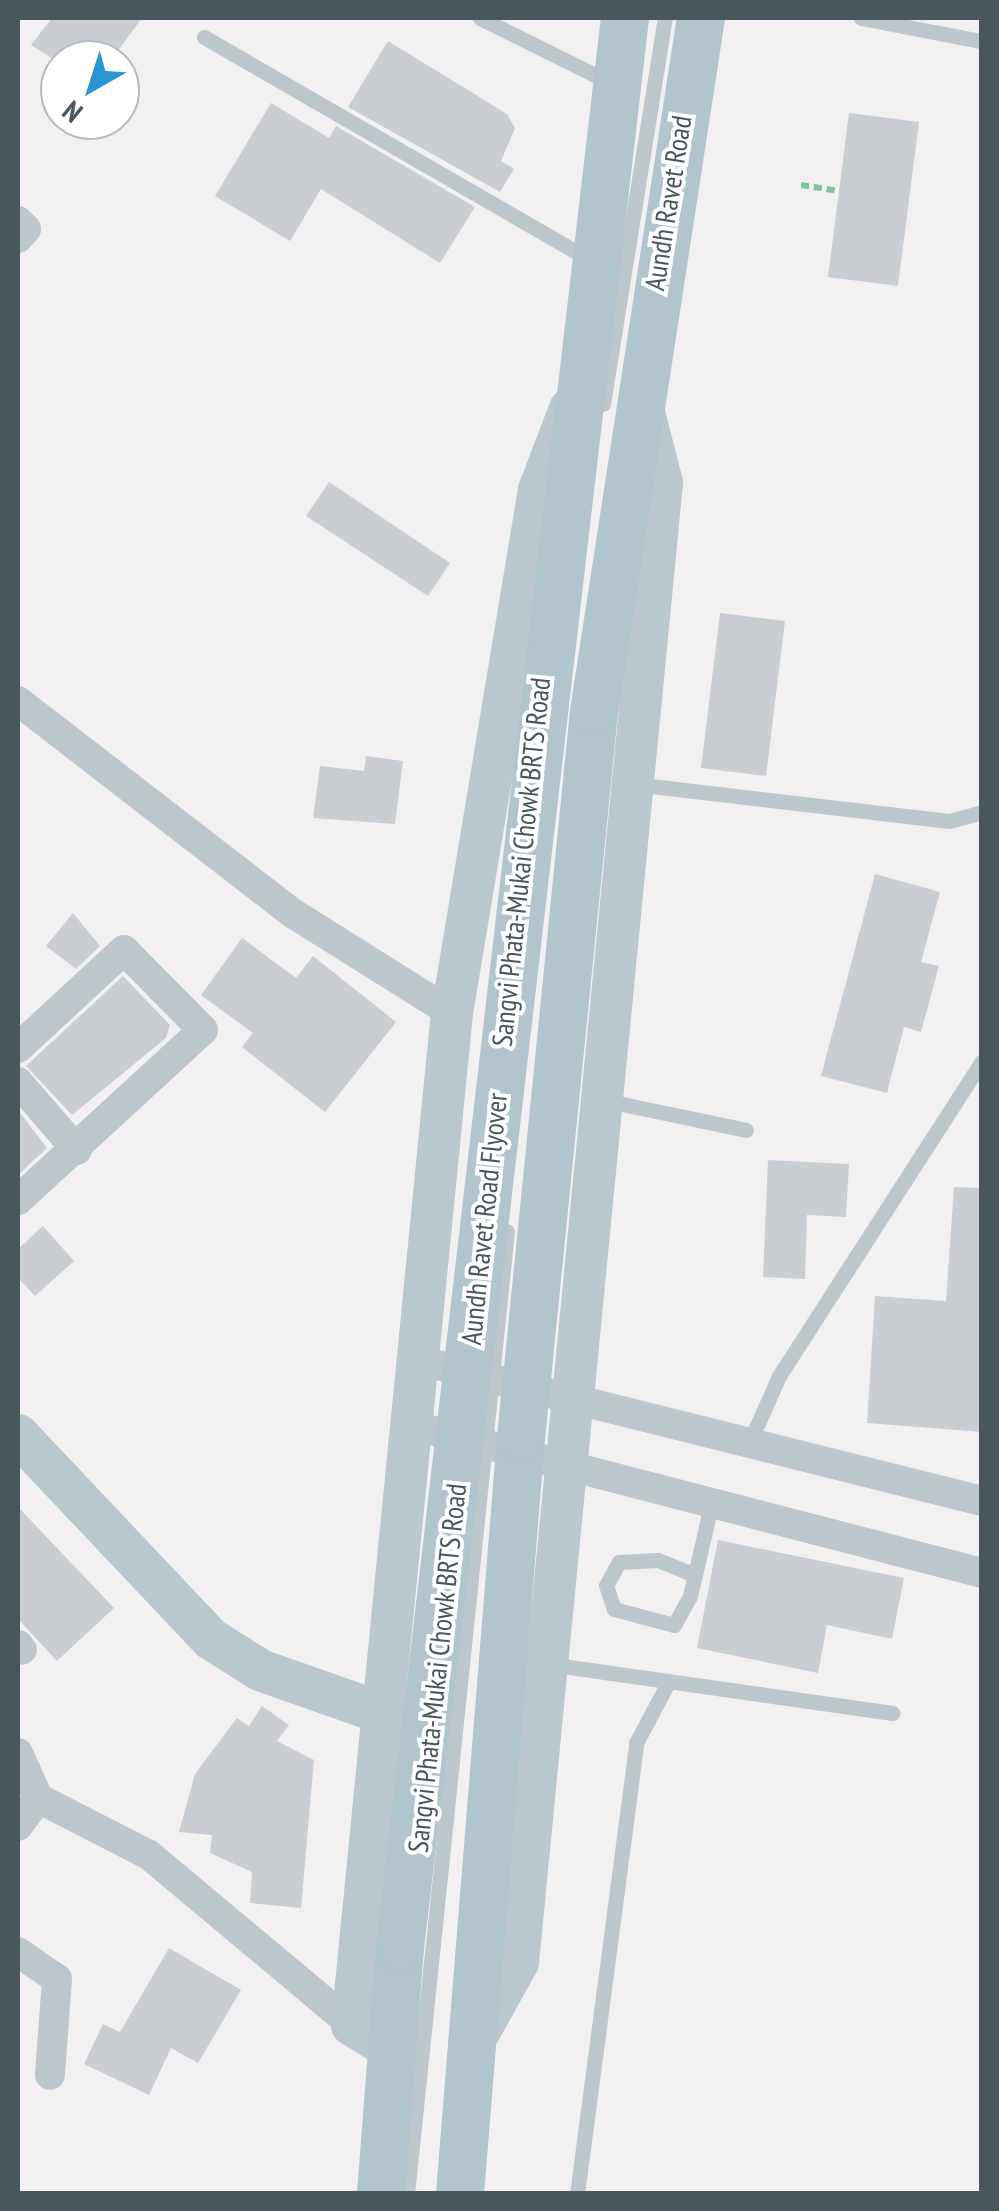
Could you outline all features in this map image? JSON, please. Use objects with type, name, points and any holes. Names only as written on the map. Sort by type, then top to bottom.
[{"type":"main road","points":[[589,404],[593,262],[625,18]]},
{"type":"main road","name":"Aundh Ravet Road","points":[[639,390],[700,18]]},
{"type":"main road","name":"Aundh Ravet Road Flyover","points":[[372,2037],[418,1937],[594,482],[639,390]]},
{"type":"main road","name":"Aundh Ravet Road Flyover","points":[[472,2046],[594,482],[589,404]]},
{"type":"main road","points":[[372,2037],[381,2194]]},
{"type":"main road","points":[[460,2194],[472,2046]]},
{"type":"street","points":[[18,222],[26,229],[18,238]]},
{"type":"street","points":[[472,2046],[518,1962],[561,1467],[662,482],[639,390]]},
{"type":"street","points":[[372,2037],[380,1712],[452,1013],[539,490],[589,404]]},
{"type":"street","points":[[18,700],[294,914],[452,1013]]},
{"type":"street","points":[[18,1048],[124,950],[200,1020],[194,1045],[18,1200]]},
{"type":"street","points":[[18,1082],[77,1150]]},
{"type":"street","points":[[417,1360],[752,1440],[982,1502]]},
{"type":"street","points":[[412,1425],[561,1467],[982,1573]]},
{"type":"street","points":[[21,1445],[211,1639],[290,1683],[380,1712]]},
{"type":"street","points":[[18,1753],[38,1798],[148,1855],[372,2037]]},
{"type":"street","points":[[18,1826],[38,1798]]},
{"type":"street","points":[[18,1952],[57,1979],[50,2075]]},
{"type":"lane","points":[[480,18],[616,86]]},
{"type":"lane","points":[[589,404],[664,18]]},
{"type":"lane","points":[[861,18],[980,41]]},
{"type":"lane","points":[[204,37],[356,117],[593,262]]},
{"type":"lane","name":"Sangvi Phata-Mukai Chowk BRTS Road","points":[[526,1058],[598,439]]},
{"type":"lane","points":[[632,784],[949,821],[982,812]]},
{"type":"lane","points":[[752,1440],[778,1376],[982,1061]]},
{"type":"lane","points":[[600,1100],[746,1130]]},
{"type":"lane","name":"Sangvi Phata-Mukai Chowk BRTS Road","points":[[407,2194],[418,1937],[509,1215]]},
{"type":"lane","points":[[695,1575],[658,1560],[618,1562],[606,1585],[614,1608],[674,1625],[695,1575],[712,1505]]},
{"type":"lane","points":[[544,1664],[893,1714]]},
{"type":"lane","points":[[576,2194],[636,1743],[669,1681]]},
{"type":"path","points":[[801,185],[838,191]]},
{"type":"building","points":[[52,18],[142,18],[126,40],[40,40],[40,51],[31,45]]},
{"type":"building","points":[[388,41],[507,114],[515,128],[501,161],[514,169],[500,192],[348,107]]},
{"type":"building","points":[[271,103],[329,138],[336,126],[475,207],[440,263],[321,189],[290,241],[215,196]]},
{"type":"building","points":[[849,113],[919,122],[898,286],[828,277]]},
{"type":"building","points":[[329,482],[450,563],[428,596],[306,516]]},
{"type":"building","points":[[720,613],[785,621],[766,776],[701,768]]},
{"type":"building","points":[[366,756],[403,761],[395,824],[313,818],[320,766],[364,771]]},
{"type":"building","points":[[875,874],[940,892],[921,962],[939,966],[921,1032],[904,1027],[887,1093],[821,1076]]},
{"type":"building","points":[[73,913],[100,946],[76,969],[46,946]]},
{"type":"building","points":[[242,938],[296,978],[313,956],[396,1022],[325,1112],[242,1047],[253,1033],[201,995]]},
{"type":"building","points":[[123,976],[170,1025],[166,1038],[72,1115],[26,1066]]},
{"type":"building","points":[[18,1110],[47,1148],[18,1175]]},
{"type":"building","points":[[768,1160],[849,1164],[846,1217],[807,1215],[805,1279],[763,1277]]},
{"type":"building","points":[[954,1187],[982,1188],[982,1432],[867,1423],[875,1296],[946,1301]]},
{"type":"building","points":[[43,1226],[74,1261],[35,1296],[18,1278],[18,1249]]},
{"type":"building","points":[[18,1507],[114,1608],[57,1661],[18,1619]]},
{"type":"building","points":[[718,1540],[904,1578],[892,1639],[827,1625],[818,1673],[697,1648]]},
{"type":"building","points":[[262,1706],[289,1725],[277,1741],[314,1760],[301,1908],[250,1903],[252,1872],[210,1853],[212,1835],[179,1832],[195,1774],[237,1718],[249,1726]]},
{"type":"building","points":[[169,1948],[241,1990],[198,2063],[171,2048],[149,2095],[84,2064],[103,2024],[120,2032]]}]
